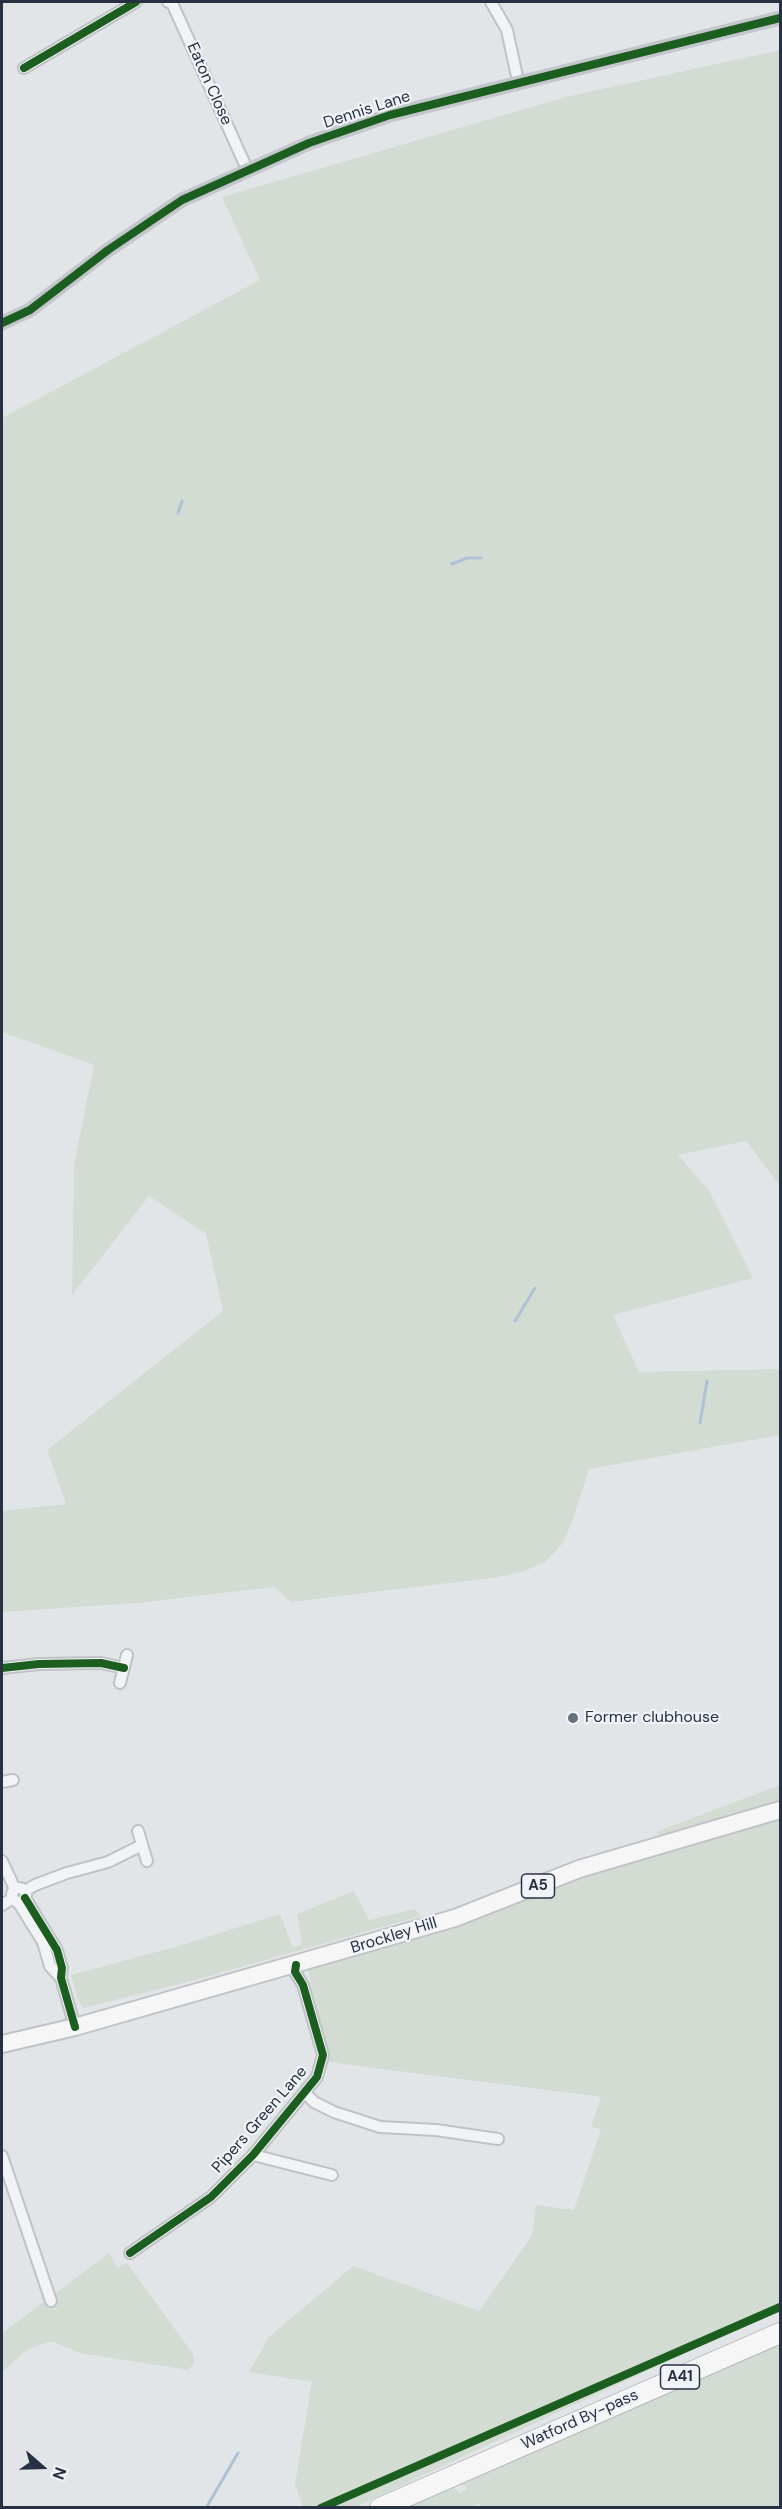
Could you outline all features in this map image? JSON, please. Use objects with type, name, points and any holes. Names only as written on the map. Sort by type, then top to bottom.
[{"type":"highway","name":"Watford By-pass","points":[[381,2508],[780,2333]]},
{"type":"main road","name":"Brockley Hill","points":[[2,2044],[75,2027],[455,1918],[579,1869],[780,1810]]},
{"type":"street","points":[[24,68],[136,2]]},
{"type":"street","name":"Eaton Close","points":[[168,2],[172,3],[247,169]]},
{"type":"street","points":[[492,2],[507,30],[518,81]]},
{"type":"street","name":"Dennis Lane","points":[[2,323],[30,310],[108,250],[182,200],[309,143],[390,115],[518,81],[556,74],[780,18]]},
{"type":"street","points":[[120,1683],[127,1655]]},
{"type":"street","points":[[2,1668],[39,1664],[100,1663],[124,1668]]},
{"type":"street","points":[[2,1782],[13,1780]]},
{"type":"street","points":[[138,1831],[147,1861]]},
{"type":"street","points":[[2,1905],[35,1885],[67,1873],[108,1862],[142,1845]]},
{"type":"street","points":[[2,1861],[19,1896],[54,1942],[62,1968],[61,1978],[75,2027]]},
{"type":"street","name":"Pipers Green Lane","points":[[130,2253],[211,2197],[253,2154],[317,2077],[323,2055],[303,1985],[295,1972],[296,1965]]},
{"type":"street","points":[[305,2093],[314,2102],[334,2112],[380,2127],[436,2130],[498,2139]]},
{"type":"street","points":[[253,2154],[332,2175]]},
{"type":"street","points":[[2,2156],[51,2301]]},
{"type":"shaded area","points":[[780,50],[780,1186],[746,1141],[678,1155],[709,1191],[753,1278],[613,1315],[639,1372],[780,1369],[780,1435],[589,1469],[563,1543],[545,1562],[522,1572],[499,1577],[291,1602],[274,1587],[137,1603],[2,1612],[2,1511],[66,1504],[47,1450],[223,1311],[206,1234],[149,1196],[72,1295],[74,1165],[94,1065],[2,1032],[2,418],[260,280],[222,197],[566,97]]},
{"type":"shaded area","points":[[780,1785],[780,1803],[658,1835],[656,1832]]},
{"type":"shaded area","points":[[780,1819],[780,2309],[355,2507],[303,2507],[295,2484],[312,2382],[249,2372],[269,2337],[353,2266],[479,2311],[532,2236],[536,2205],[574,2210],[601,2129],[591,2127],[601,2097],[328,2062],[308,1969],[414,1939],[475,1918],[587,1873]]},
{"type":"shaded area","points":[[354,1891],[369,1920],[415,1909],[421,1916],[195,1980],[83,2008],[78,1999],[71,1975],[182,1945],[280,1914],[292,1946],[296,1947],[302,1944],[297,1914]]},
{"type":"shaded area","points":[[109,2253],[117,2268],[127,2263],[193,2354],[194,2364],[188,2370],[80,2353],[53,2342],[27,2350],[2,2372],[2,2333]]},
{"type":"shaded area","points":[[780,2343],[780,2507],[484,2508],[479,2503],[473,2507],[400,2508],[452,2485],[460,2493],[467,2489],[460,2482]]},
{"type":"waterway","points":[[178,513],[182,501]]},
{"type":"waterway","points":[[452,564],[467,558],[481,558]]},
{"type":"waterway","points":[[515,1321],[535,1288]]},
{"type":"waterway","points":[[700,1423],[707,1381]]},
{"type":"waterway","points":[[206,2508],[238,2453]]},
{"type":"cycle path","points":[[24,68],[136,2]]},
{"type":"cycle path","points":[[2,323],[30,310],[108,250],[182,200],[309,143],[390,115],[780,18]]},
{"type":"cycle path","points":[[2,1668],[39,1664],[101,1663],[124,1668]]},
{"type":"cycle path","points":[[25,1898],[57,1950],[62,1968],[61,1978],[75,2027]]},
{"type":"cycle path","points":[[130,2253],[211,2197],[253,2155],[317,2077],[323,2055],[303,1985],[295,1972],[296,1965]]},
{"type":"cycle path","points":[[321,2508],[780,2307]]},
{"type":"place","name":"Former clubhouse","points":[[573,1718]]}]
